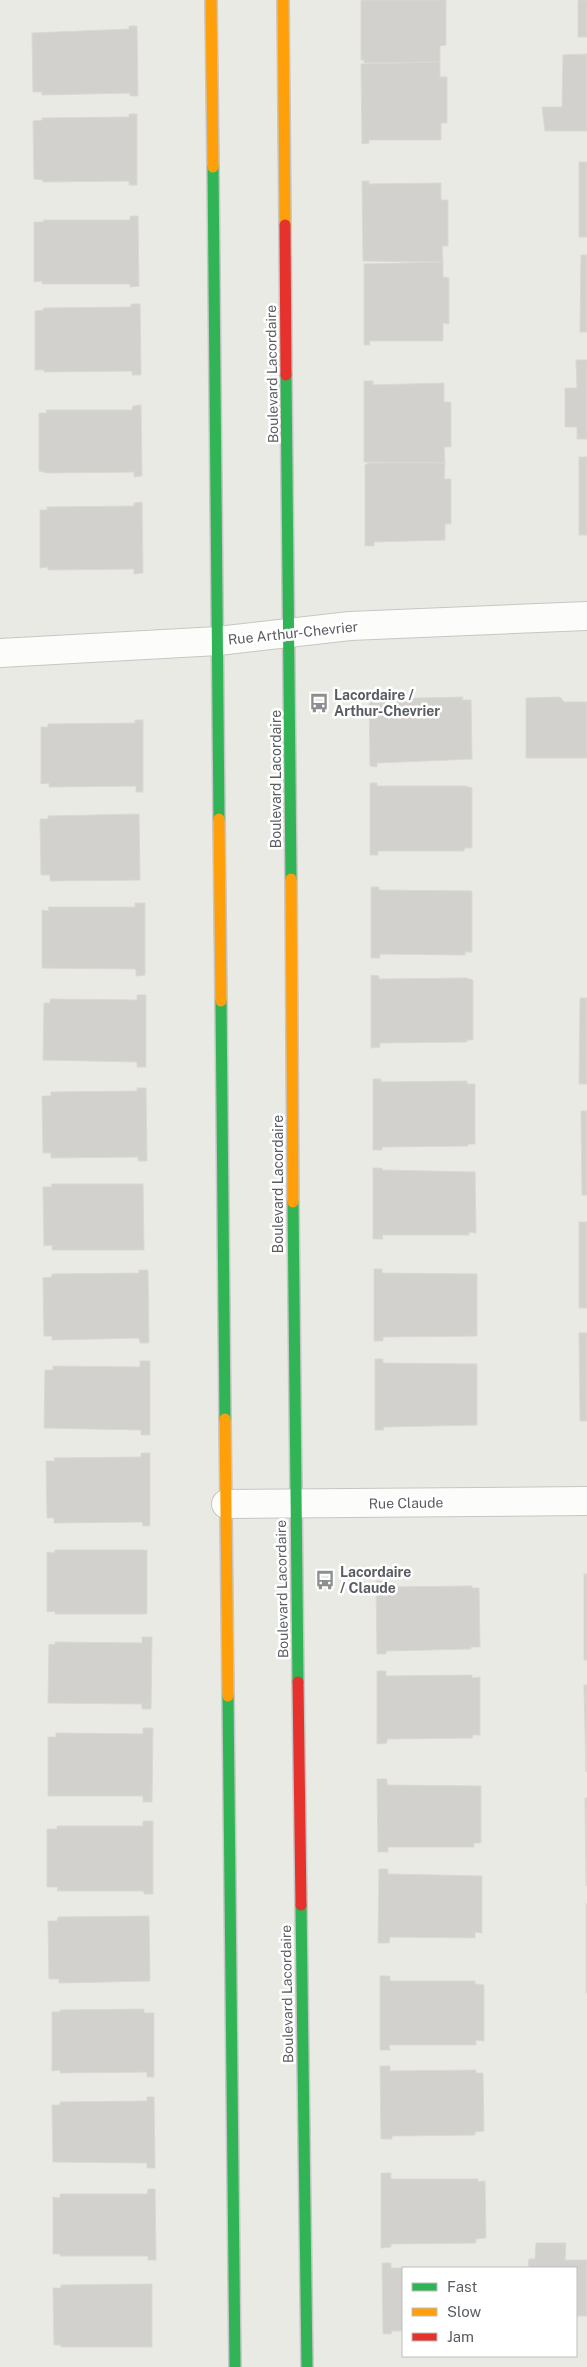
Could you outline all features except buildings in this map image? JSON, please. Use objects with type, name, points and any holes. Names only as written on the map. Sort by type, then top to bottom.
[{"type":"main road","points":[[211,0],[235,2367]]},
{"type":"main road","name":"Boulevard Lacordaire","points":[[283,0],[290,631],[296,1504],[307,2367]]},
{"type":"street","name":"Rue Arthur-Chevrier","points":[[0,654],[218,641],[290,631],[587,616]]},
{"type":"street","name":"Rue Claude","points":[[226,1504],[587,1501]]},
{"type":"traffic: fast","points":[[213,167],[219,819]]},
{"type":"traffic: fast","points":[[286,375],[291,879]]},
{"type":"traffic: fast","points":[[221,1001],[225,1419]]},
{"type":"traffic: fast","points":[[293,1202],[298,1682]]},
{"type":"traffic: fast","points":[[228,1696],[235,2367]]},
{"type":"traffic: fast","points":[[301,1905],[307,2367]]},
{"type":"traffic: slow","points":[[211,0],[213,167]]},
{"type":"traffic: slow","points":[[283,0],[285,225]]},
{"type":"traffic: slow","points":[[219,819],[221,1001]]},
{"type":"traffic: slow","points":[[291,879],[293,1202]]},
{"type":"traffic: slow","points":[[225,1419],[228,1696]]},
{"type":"traffic: jam","points":[[285,225],[286,375]]},
{"type":"traffic: jam","points":[[298,1682],[301,1905]]},
{"type":"place","name":"Lacordaire / Arthur-Chevrier","points":[[319,703]]},
{"type":"place","name":"Lacordaire / Claude","points":[[325,1580]]}]
